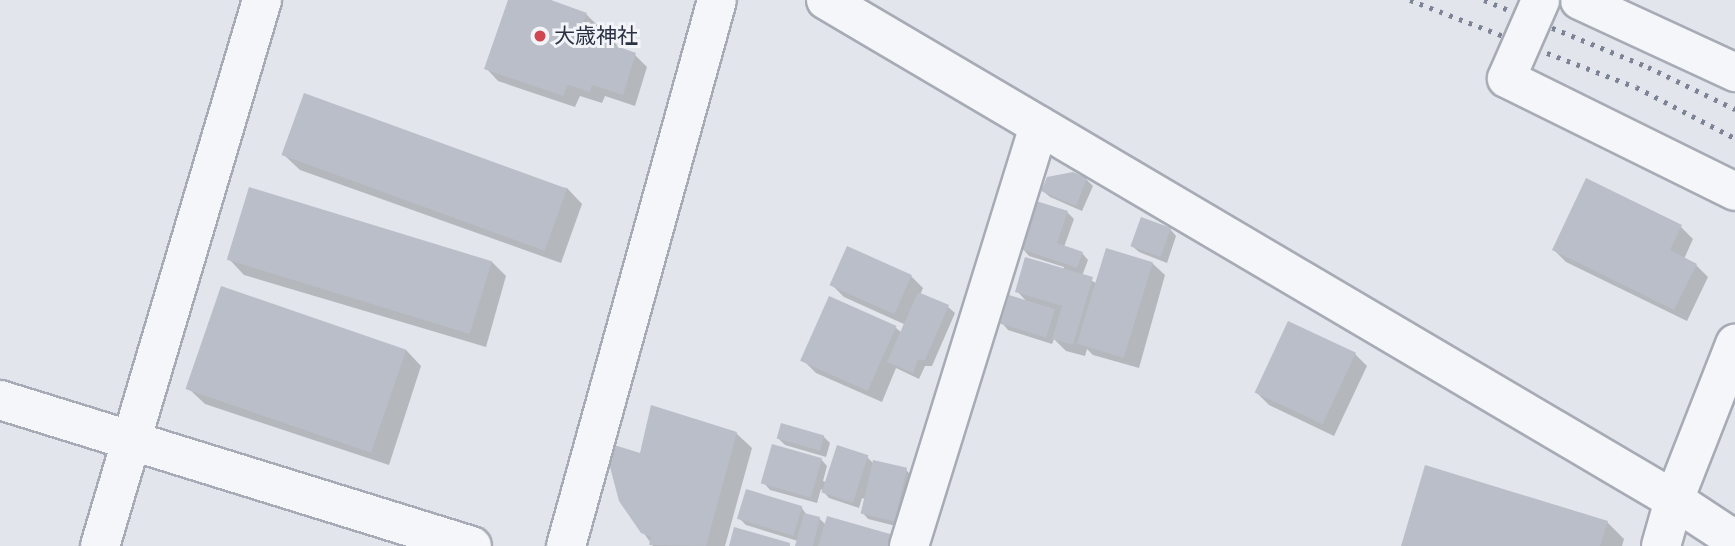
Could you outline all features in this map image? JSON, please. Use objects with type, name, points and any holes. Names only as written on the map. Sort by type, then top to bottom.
[{"type":"street","points":[[100,546],[262,0]]},
{"type":"street","points":[[566,546],[717,0]]},
{"type":"street","points":[[827,0],[1674,500],[1735,541]]},
{"type":"street","points":[[1540,0],[1506,78],[1735,191]]},
{"type":"street","points":[[1578,0],[1735,72]]},
{"type":"street","points":[[909,546],[1039,126]]},
{"type":"street","points":[[1661,546],[1674,500],[1735,344]]},
{"type":"street","points":[[0,400],[472,546]]},
{"type":"building","points":[[508,0],[551,0],[587,13],[583,23],[606,31],[602,41],[636,53],[623,95],[592,85],[590,92],[568,85],[563,96],[484,69]]},
{"type":"building","points":[[304,93],[567,189],[545,251],[281,155]]},
{"type":"building","points":[[1073,172],[1087,178],[1076,206],[1041,191],[1047,177]]},
{"type":"building","points":[[1586,178],[1682,225],[1670,250],[1697,264],[1674,310],[1552,250]]},
{"type":"building","points":[[249,187],[492,261],[470,334],[227,260]]},
{"type":"building","points":[[1036,201],[1068,211],[1057,243],[1083,252],[1077,268],[1021,249]]},
{"type":"building","points":[[1141,217],[1171,228],[1160,257],[1130,246]]},
{"type":"building","points":[[847,246],[912,275],[894,314],[830,285]]},
{"type":"building","points":[[1106,248],[1153,262],[1124,358],[1077,344]]},
{"type":"building","points":[[1025,257],[1093,277],[1073,345],[1052,339],[1062,306],[1015,292]]},
{"type":"building","points":[[221,286],[406,350],[371,453],[186,389]]},
{"type":"building","points":[[918,292],[949,305],[925,360],[918,360],[913,373],[887,362]]},
{"type":"building","points":[[1009,295],[1055,309],[1046,338],[1000,324]]},
{"type":"building","points":[[829,296],[897,326],[868,391],[800,361]]},
{"type":"building","points":[[1288,321],[1356,353],[1323,424],[1255,393]]},
{"type":"building","points":[[651,405],[737,432],[706,546],[649,545],[651,537],[641,533],[619,501],[610,467],[611,444],[640,453]]},
{"type":"building","points":[[781,423],[824,435],[820,451],[777,438]]},
{"type":"building","points":[[772,444],[822,458],[811,498],[761,483]]},
{"type":"building","points":[[837,445],[868,455],[853,503],[822,493]]},
{"type":"building","points":[[873,460],[907,468],[895,521],[861,514]]},
{"type":"building","points":[[1425,465],[1608,521],[1600,546],[1401,546]]},
{"type":"building","points":[[746,489],[802,506],[793,536],[737,519]]},
{"type":"building","points":[[804,513],[820,517],[813,546],[795,546]]},
{"type":"building","points":[[827,516],[897,536],[894,546],[818,546]]},
{"type":"building","points":[[734,527],[790,543],[790,546],[729,546]]},
{"type":"railway","points":[[1410,0],[1636,87],[1735,138]]},
{"type":"railway","points":[[1484,0],[1648,67],[1735,109]]},
{"type":"place","name":"大歳神社","points":[[540,36]]}]
